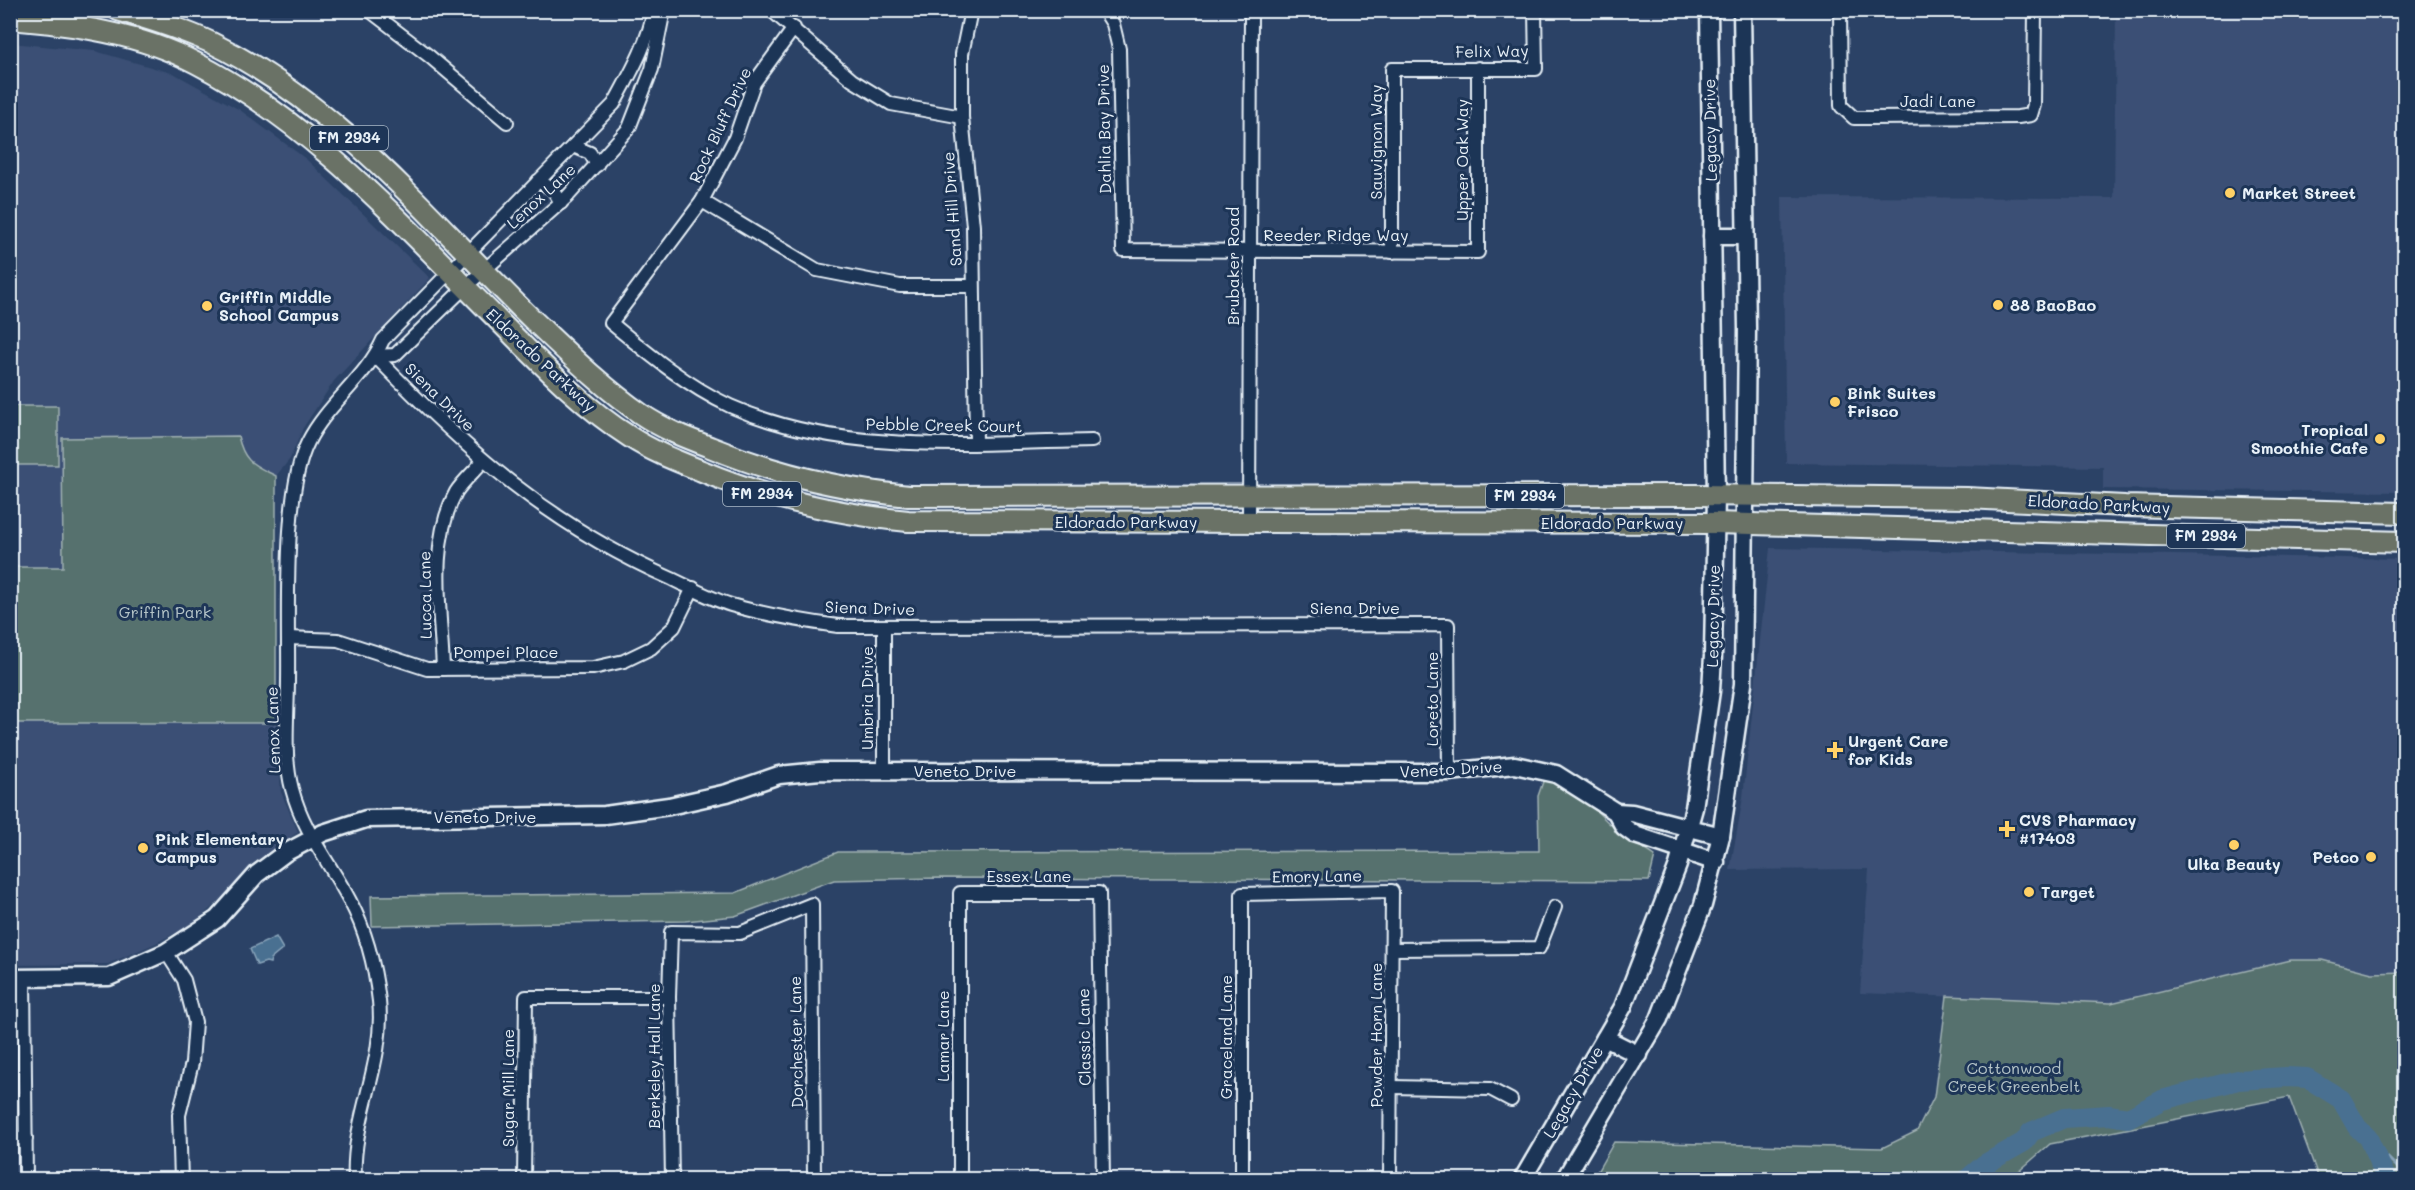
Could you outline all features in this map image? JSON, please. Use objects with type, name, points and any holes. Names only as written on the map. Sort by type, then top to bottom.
[{"type":"main road","name":"Eldorado Parkway","points":[[117,10],[154,20],[213,43],[285,87],[338,128],[394,178],[483,271],[574,360],[642,415],[671,432],[756,466],[858,491],[909,495],[1716,495],[1967,498],[2125,506],[2404,513]]},
{"type":"main road","name":"Legacy Drive","points":[[1522,1179],[1623,1007],[1682,852],[1695,808],[1711,691],[1716,495],[1709,10]]},
{"type":"main road","name":"Legacy Drive","points":[[1564,1179],[1640,1055],[1659,1019],[1716,862],[1721,836],[1743,684],[1745,236],[1742,10]]},
{"type":"main road","name":"Eldorado Parkway","points":[[10,20],[84,19],[195,62],[257,100],[322,147],[366,187],[556,379],[628,436],[660,455],[748,490],[854,516],[908,521],[1715,523],[2404,542]]},
{"type":"main road","points":[[1712,236],[1745,236]]},
{"type":"main road","points":[[2271,508],[2279,537]]},
{"type":"main road","points":[[2279,537],[2293,509]]},
{"type":"main road","name":"Veneto Drive","points":[[17,978],[109,976],[166,952],[217,918],[257,874],[285,853],[311,839],[366,819],[605,816],[669,807],[728,793],[779,775],[820,771],[1449,772],[1515,765],[1556,774],[1616,812],[1624,826],[1635,835],[1716,862]]},
{"type":"main road","name":"Veneto Drive","points":[[1616,812],[1632,813],[1721,836]]},
{"type":"main road","points":[[1605,1038],[1640,1055]]},
{"type":"street","points":[[369,10],[429,56],[507,122]]},
{"type":"street","name":"Lenox Lane","points":[[355,1179],[353,1158],[377,1052],[379,1003],[371,957],[350,902],[311,839],[292,788],[288,746],[288,638],[293,499],[308,442],[342,393],[375,356],[383,340],[614,104],[651,26],[654,10]]},
{"type":"street","name":"Lenox Lane","points":[[375,356],[395,354],[465,287],[561,203],[629,128],[652,69],[664,10]]},
{"type":"street","points":[[771,10],[852,80],[891,104],[962,117]]},
{"type":"street","name":"Sand Hill Drive","points":[[971,10],[962,54],[962,117],[973,226],[976,443]]},
{"type":"street","name":"Dahlia Bay Drive","points":[[1104,10],[1113,24],[1120,68],[1123,250]]},
{"type":"street","name":"Brubaker Road","points":[[1249,522],[1251,10]]},
{"type":"street","name":"Felix Way","points":[[1392,69],[1536,69],[1535,10]]},
{"type":"street","name":"Jadi Lane","points":[[1840,10],[1841,106],[1846,113],[1860,118],[2031,115],[2034,105],[2035,10]]},
{"type":"street","name":"Rock Bluff Drive","points":[[611,322],[702,201],[735,138],[754,83],[794,28]]},
{"type":"street","name":"Upper Oak Way","points":[[1478,68],[1478,252]]},
{"type":"street","name":"Sauvignon Way","points":[[1392,69],[1392,252]]},
{"type":"street","points":[[573,146],[590,153],[597,165]]},
{"type":"street","points":[[538,181],[553,189],[561,203]]},
{"type":"street","points":[[702,201],[817,270],[900,286],[973,286]]},
{"type":"street","name":"Reeder Ridge Way","points":[[1123,250],[1478,252]]},
{"type":"street","name":"Pebble Creek Court","points":[[611,322],[655,360],[729,405],[794,427],[863,441],[976,443],[1092,441]]},
{"type":"street","name":"Siena Drive","points":[[375,356],[434,416],[506,481],[578,531],[643,567],[729,604],[781,617],[838,626],[1448,625]]},
{"type":"street","name":"Lucca Lane","points":[[443,669],[439,554],[443,526],[457,491],[483,461]]},
{"type":"street","name":"Pompei Place","points":[[288,638],[338,640],[408,665],[427,669],[593,668],[624,661],[651,648],[674,627],[693,588]]},
{"type":"street","name":"Loreto Lane","points":[[1448,625],[1449,772]]},
{"type":"street","name":"Umbria Drive","points":[[884,626],[884,771]]},
{"type":"street","name":"Emory Lane","points":[[1242,894],[1392,891]]},
{"type":"street","name":"Powder Horn Lane","points":[[1390,1179],[1392,891]]},
{"type":"street","name":"Essex Lane","points":[[960,893],[1099,893]]},
{"type":"street","name":"Lamar Lane","points":[[960,893],[960,1179]]},
{"type":"street","name":"Classic Lane","points":[[1099,893],[1103,1179]]},
{"type":"street","name":"Graceland Lane","points":[[1240,1179],[1242,1174],[1242,894]]},
{"type":"street","name":"Berkeley Hall Lane","points":[[672,1179],[669,997],[671,932],[740,933],[812,904]]},
{"type":"street","name":"Dorchester Lane","points":[[812,904],[814,1179]]},
{"type":"street","points":[[1392,949],[1539,948],[1555,907]]},
{"type":"street","points":[[166,952],[184,980],[195,1022],[192,1063],[179,1115],[181,1179]]},
{"type":"street","points":[[17,978],[26,1138],[26,1179]]},
{"type":"street","name":"Sugar Mill Lane","points":[[524,1179],[526,998],[669,997]]},
{"type":"street","points":[[1392,1087],[1490,1089],[1511,1101]]},
{"type":"street","points":[[10,1138],[26,1138]]},
{"type":"street","points":[[1390,1179],[1406,1179]]},
{"type":"shaded area","points":[[2116,11],[2404,11],[2404,492],[2103,489],[2103,467],[1786,463],[1782,197],[2114,198]]},
{"type":"shaded area","name":"Griffin Middle School Campus","points":[[11,43],[95,51],[175,74],[240,110],[306,159],[430,278],[334,381],[303,428],[290,459],[276,476],[252,464],[241,452],[63,567],[11,567]]},
{"type":"shaded area","points":[[1770,548],[2404,559],[2404,972],[2372,973],[2322,960],[2291,960],[2111,1003],[1860,993],[1869,869],[1730,870],[1743,797]]},
{"type":"shaded area","name":"Pink Elementary Campus","points":[[10,723],[276,723],[281,792],[298,832],[252,864],[231,891],[191,925],[154,944],[108,964],[11,965]]},
{"type":"shaded area","points":[[276,937],[283,949],[271,959],[270,963],[257,965],[250,949]]},
{"type":"green space","points":[[11,406],[58,406],[58,465],[11,465]]},
{"type":"green space","name":"Griffin Park","points":[[238,436],[247,458],[276,476],[276,723],[11,723],[11,567],[63,567],[62,438]]},
{"type":"green space","points":[[1544,779],[1577,794],[1624,836],[1655,856],[1649,881],[940,878],[834,880],[735,916],[685,921],[372,926],[371,896],[735,893],[838,852],[1539,851],[1538,796]]},
{"type":"green space","name":"Cottonwood Creek Greenbelt","points":[[2291,960],[2322,960],[2372,973],[2404,972],[2404,1179],[2319,1179],[2289,1097],[2050,1144],[2010,1179],[1593,1179],[1614,1142],[1882,1148],[1917,1131],[1934,1097],[1947,996],[2111,1003]]},
{"type":"waterway","points":[[1966,1180],[1985,1164],[2024,1142],[2031,1132],[2064,1118],[2109,1115],[2128,1118],[2162,1100],[2238,1080],[2286,1077],[2307,1078],[2341,1099],[2357,1127],[2368,1138],[2387,1180]]},
{"type":"waterway","points":[[2368,1138],[2400,1170],[2404,1179]]},
{"type":"place","name":"Market Street","points":[[2230,193]]},
{"type":"place","name":"88 BaoBao","points":[[1998,305]]},
{"type":"place","name":"Griffin Middle School Campus","points":[[207,306]]},
{"type":"place","name":"Bink Suites Frisco","points":[[1835,402]]},
{"type":"place","name":"Tropical Smoothie Cafe","points":[[2380,439]]},
{"type":"place","name":"Urgent Care for Kids","points":[[1835,750]]},
{"type":"place","name":"CVS Pharmacy #17403","points":[[2007,829]]},
{"type":"place","name":"Ulta Beauty","points":[[2234,845]]},
{"type":"place","name":"Pink Elementary Campus","points":[[143,848]]},
{"type":"place","name":"Petco","points":[[2371,857]]},
{"type":"place","name":"Target","points":[[2029,892]]}]
